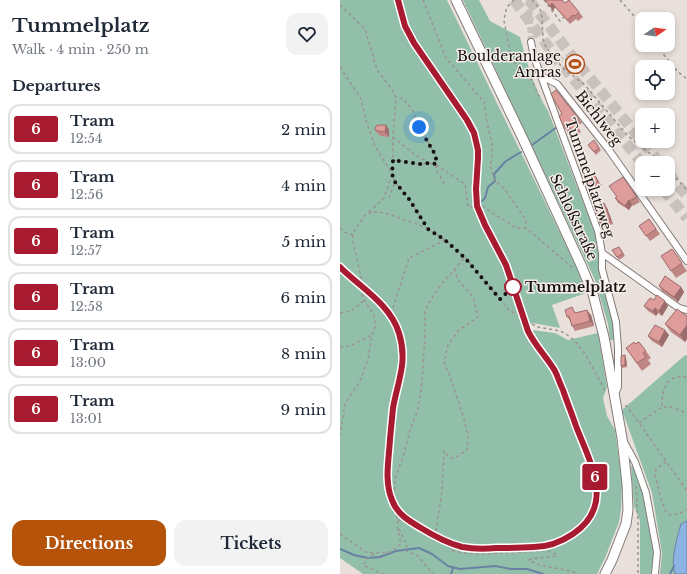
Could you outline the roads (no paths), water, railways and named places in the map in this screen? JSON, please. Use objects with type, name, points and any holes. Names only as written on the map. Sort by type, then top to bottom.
[{"type":"main road","name":"Schloßstraße","points":[[456,0],[523,139],[589,282],[604,337],[610,395],[616,409],[622,438]]},
{"type":"main road","points":[[605,574],[626,524],[628,510],[622,438]]},
{"type":"street","name":"Tummelplatzweg","points":[[531,42],[541,76],[598,231],[602,253],[602,269],[616,322],[618,348],[618,387],[610,395]]},
{"type":"street","name":"Bichlweg","points":[[541,76],[557,84],[609,150],[687,261]]},
{"type":"street","points":[[602,253],[679,308],[687,310]]},
{"type":"street","name":"Schloßstraße","points":[[622,438],[635,462],[646,493],[657,552],[655,574]]},
{"type":"water","points":[[687,521],[687,574],[675,574],[673,562],[676,542],[681,524]]},
{"type":"waterway","points":[[532,145],[557,127]]},
{"type":"waterway","points":[[480,203],[485,198],[488,187],[495,181],[494,174],[506,161],[521,152]]},
{"type":"waterway","points":[[340,549],[354,555],[368,558],[380,557],[396,551],[419,548],[432,554],[448,566],[460,569],[495,566],[511,569],[527,569],[543,574]]},
{"type":"waterway","points":[[670,574],[674,566]]},
{"type":"waterway","points":[[451,574],[453,568]]},
{"type":"tunnel","points":[[514,0],[558,60],[636,156]]},
{"type":"tunnel","points":[[529,0],[531,42]]},
{"type":"tunnel","points":[[529,0],[572,56],[654,156]]},
{"type":"tunnel","points":[[675,181],[687,196]]},
{"type":"tunnel","points":[[669,196],[687,218]]},
{"type":"tram line","points":[[398,0],[405,26],[414,43],[472,129],[477,144],[478,158],[476,189],[477,206],[485,225],[506,265],[528,331],[533,341],[557,374],[593,470],[597,492],[595,507],[583,527],[567,538]]},
{"type":"tram line","name":"6","points":[[340,267],[387,310],[398,329],[401,339],[403,368],[393,411],[388,472],[389,489],[392,500],[400,514],[412,524],[438,538],[452,544],[477,549],[538,547],[551,545],[561,542],[577,532],[591,515],[597,500],[597,482],[593,470],[557,374],[533,341],[528,331],[506,265],[485,225],[477,206],[476,189],[478,150],[474,133],[467,120],[414,43],[405,26],[398,0]]},
{"type":"tram line","points":[[340,267],[382,305],[395,323],[400,334],[403,360],[393,406],[387,466],[390,495],[400,514],[425,531],[458,546],[474,549],[486,549],[527,548],[551,545]]},
{"type":"place","name":"Boulderanlage Amras","points":[[575,64]]},
{"type":"place","name":"Tummelplatz","points":[[513,287]]}]
